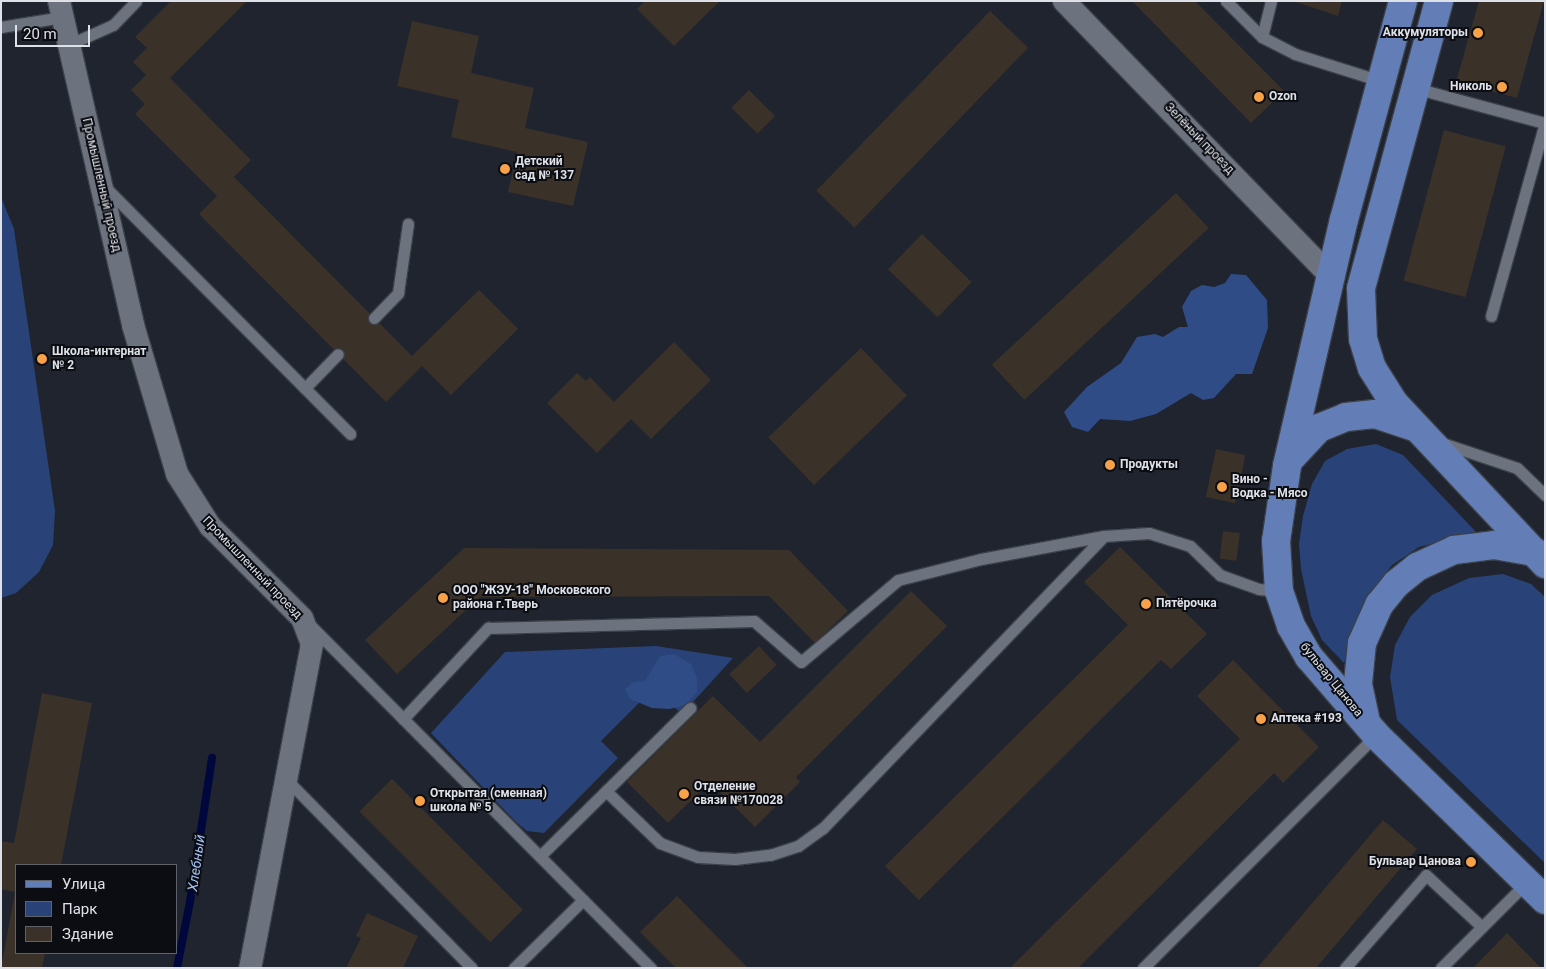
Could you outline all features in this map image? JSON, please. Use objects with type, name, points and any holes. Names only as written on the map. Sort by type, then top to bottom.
[{"type":"main road","points":[[1332,278],[1344,219],[1403,1]]},
{"type":"main road","points":[[1439,1],[1361,288],[1362,329],[1372,368],[1388,395],[1540,558]]},
{"type":"main road","name":"бульвар Цанова","points":[[1332,278],[1287,466],[1276,541],[1279,591],[1299,642],[1371,729],[1536,891]]},
{"type":"main road","points":[[1287,466],[1303,441],[1318,428],[1356,414],[1395,418],[1429,439]]},
{"type":"main road","points":[[1371,729],[1358,683],[1361,649],[1372,618],[1396,584],[1417,567],[1454,550],[1494,545],[1540,558]]},
{"type":"street","name":"Зелёный проезд","points":[[1064,1],[1332,278]]},
{"type":"street","name":"Промышленный проезд","points":[[61,9],[133,325],[177,474],[210,526],[302,618],[309,632],[313,652],[250,968]]},
{"type":"lane","points":[[68,45],[113,25],[136,1]]},
{"type":"lane","points":[[1226,1],[1262,37],[1295,54],[1381,81]]},
{"type":"lane","points":[[1262,37],[1272,1]]},
{"type":"lane","points":[[1,27],[61,9]]},
{"type":"lane","points":[[1415,88],[1545,123],[1491,316]]},
{"type":"lane","points":[[102,183],[350,434]]},
{"type":"lane","points":[[374,318],[398,293],[408,224]]},
{"type":"lane","points":[[305,388],[338,354]]},
{"type":"lane","points":[[1429,439],[1517,468],[1545,495]]},
{"type":"lane","points":[[403,719],[488,628],[754,620],[801,662],[898,580],[981,559],[1104,536],[1149,533],[1190,546],[1220,575],[1259,589],[1279,591]]},
{"type":"lane","points":[[606,791],[660,843],[698,857],[735,859],[770,855],[798,846],[823,828],[1104,536]]},
{"type":"lane","points":[[302,618],[651,968]]},
{"type":"lane","points":[[540,856],[690,708]]},
{"type":"lane","points":[[1143,968],[1371,729]]},
{"type":"lane","points":[[288,781],[472,968]]},
{"type":"lane","points":[[1345,968],[1426,875],[1482,927]]},
{"type":"lane","points":[[1441,968],[1482,927],[1536,891]]},
{"type":"lane","points":[[514,968],[583,900]]},
{"type":"green space","points":[[1,197],[14,229],[55,511],[53,545],[39,572],[16,593],[1,598]]},
{"type":"green space","points":[[1376,444],[1403,455],[1477,533],[1419,547],[1392,565],[1369,595],[1344,663],[1322,640],[1311,616],[1301,569],[1299,544],[1303,516],[1312,484],[1325,461],[1347,449]]},
{"type":"green space","points":[[1503,574],[1531,584],[1545,597],[1545,863],[1397,720],[1390,677],[1395,645],[1410,617],[1432,595],[1469,578]]},
{"type":"green space","points":[[656,646],[733,658],[682,714],[653,689],[601,741],[618,758],[544,833],[527,831],[516,822],[431,733],[505,652]]},
{"type":"shaded area","points":[[1231,274],[1246,275],[1267,300],[1268,328],[1252,374],[1236,374],[1214,398],[1203,400],[1191,393],[1156,414],[1130,421],[1100,419],[1088,432],[1072,427],[1064,412],[1087,387],[1121,363],[1137,337],[1155,334],[1163,337],[1179,327],[1188,327],[1182,307],[1191,291],[1202,285],[1214,287],[1225,283]]},
{"type":"shaded area","points":[[674,654],[691,664],[697,678],[697,691],[687,705],[669,709],[652,708],[630,699],[625,689],[634,682],[645,681],[660,656]]},
{"type":"building","points":[[171,1],[247,1],[170,78],[251,160],[234,177],[412,356],[479,290],[518,329],[451,395],[422,366],[386,402],[199,214],[217,196],[135,114],[145,104],[131,90],[146,75],[133,62],[147,48],[135,37]]},
{"type":"building","points":[[645,1],[720,1],[674,46],[637,9]]},
{"type":"building","points":[[1132,1],[1195,1],[1284,91],[1251,123]]},
{"type":"building","points":[[1293,1],[1342,1],[1338,16]]},
{"type":"building","points":[[1479,1],[1544,1],[1517,98],[1456,82]]},
{"type":"building","points":[[990,11],[1028,48],[854,228],[816,191]]},
{"type":"building","points":[[412,21],[479,36],[471,73],[534,88],[525,128],[588,142],[573,206],[508,192],[517,152],[451,137],[459,100],[397,86]]},
{"type":"building","points":[[749,90],[775,116],[757,134],[731,108]]},
{"type":"building","points":[[1444,130],[1506,147],[1465,297],[1404,281]]},
{"type":"building","points":[[1176,193],[1209,228],[1024,400],[992,365]]},
{"type":"building","points":[[922,234],[972,282],[938,317],[888,269]]},
{"type":"building","points":[[674,342],[711,380],[651,439],[631,419],[597,453],[547,403],[577,373],[586,381],[590,377],[614,402]]},
{"type":"building","points":[[861,348],[907,395],[814,485],[768,438]]},
{"type":"building","points":[[1216,449],[1245,455],[1235,503],[1206,497]]},
{"type":"building","points":[[1223,531],[1240,533],[1236,561],[1220,559]]},
{"type":"building","points":[[1120,547],[1207,634],[1171,669],[1161,660],[919,900],[885,866],[1128,625],[1084,582]]},
{"type":"building","points":[[464,548],[789,550],[848,611],[815,643],[769,596],[480,597],[397,674],[365,640]]},
{"type":"building","points":[[911,591],[947,626],[796,777],[800,782],[755,827],[710,782],[668,823],[627,782],[713,696],[760,742]]},
{"type":"building","points":[[759,646],[777,665],[747,693],[729,674]]},
{"type":"building","points":[[1233,660],[1319,747],[1283,783],[1274,773],[1078,968],[1010,968],[1240,739],[1197,696]]},
{"type":"building","points":[[42,693],[92,703],[61,864],[15,864],[15,892],[1,889],[1,841],[14,843]]},
{"type":"building","points":[[392,779],[523,910],[490,942],[359,812]]},
{"type":"building","points":[[1383,820],[1417,849],[1316,968],[1257,968]]},
{"type":"building","points":[[15,892],[15,954],[45,954],[42,968],[1,968]]},
{"type":"building","points":[[677,896],[748,968],[676,968],[640,932]]},
{"type":"building","points":[[367,913],[418,936],[403,968],[346,968],[361,938],[356,936]]},
{"type":"building","points":[[1507,933],[1541,968],[1473,968]]},
{"type":"waterway","name":"Хлебный","points":[[177,968],[190,902],[212,758]]},
{"type":"place","name":"Аккумуляторы","points":[[1478,33]]},
{"type":"place","name":"Николь","points":[[1502,87]]},
{"type":"place","name":"Ozon","points":[[1259,97]]},
{"type":"place","name":"Детский сад № 137","points":[[505,169]]},
{"type":"place","name":"Школа-интернат № 2","points":[[42,359]]},
{"type":"place","name":"Продукты","points":[[1110,465]]},
{"type":"place","name":"Вино - Водка - Мясо","points":[[1222,487]]},
{"type":"place","name":"ООО \"ЖЭУ-18\" Московского района г.Тверь","points":[[443,598]]},
{"type":"place","name":"Пятёрочка","points":[[1146,604]]},
{"type":"place","name":"Аптека #193","points":[[1261,719]]},
{"type":"place","name":"Отделение связи №170028","points":[[684,794]]},
{"type":"place","name":"Открытая (сменная) школа № 5","points":[[420,801]]},
{"type":"place","name":"Бульвар Цанова","points":[[1471,862]]}]
